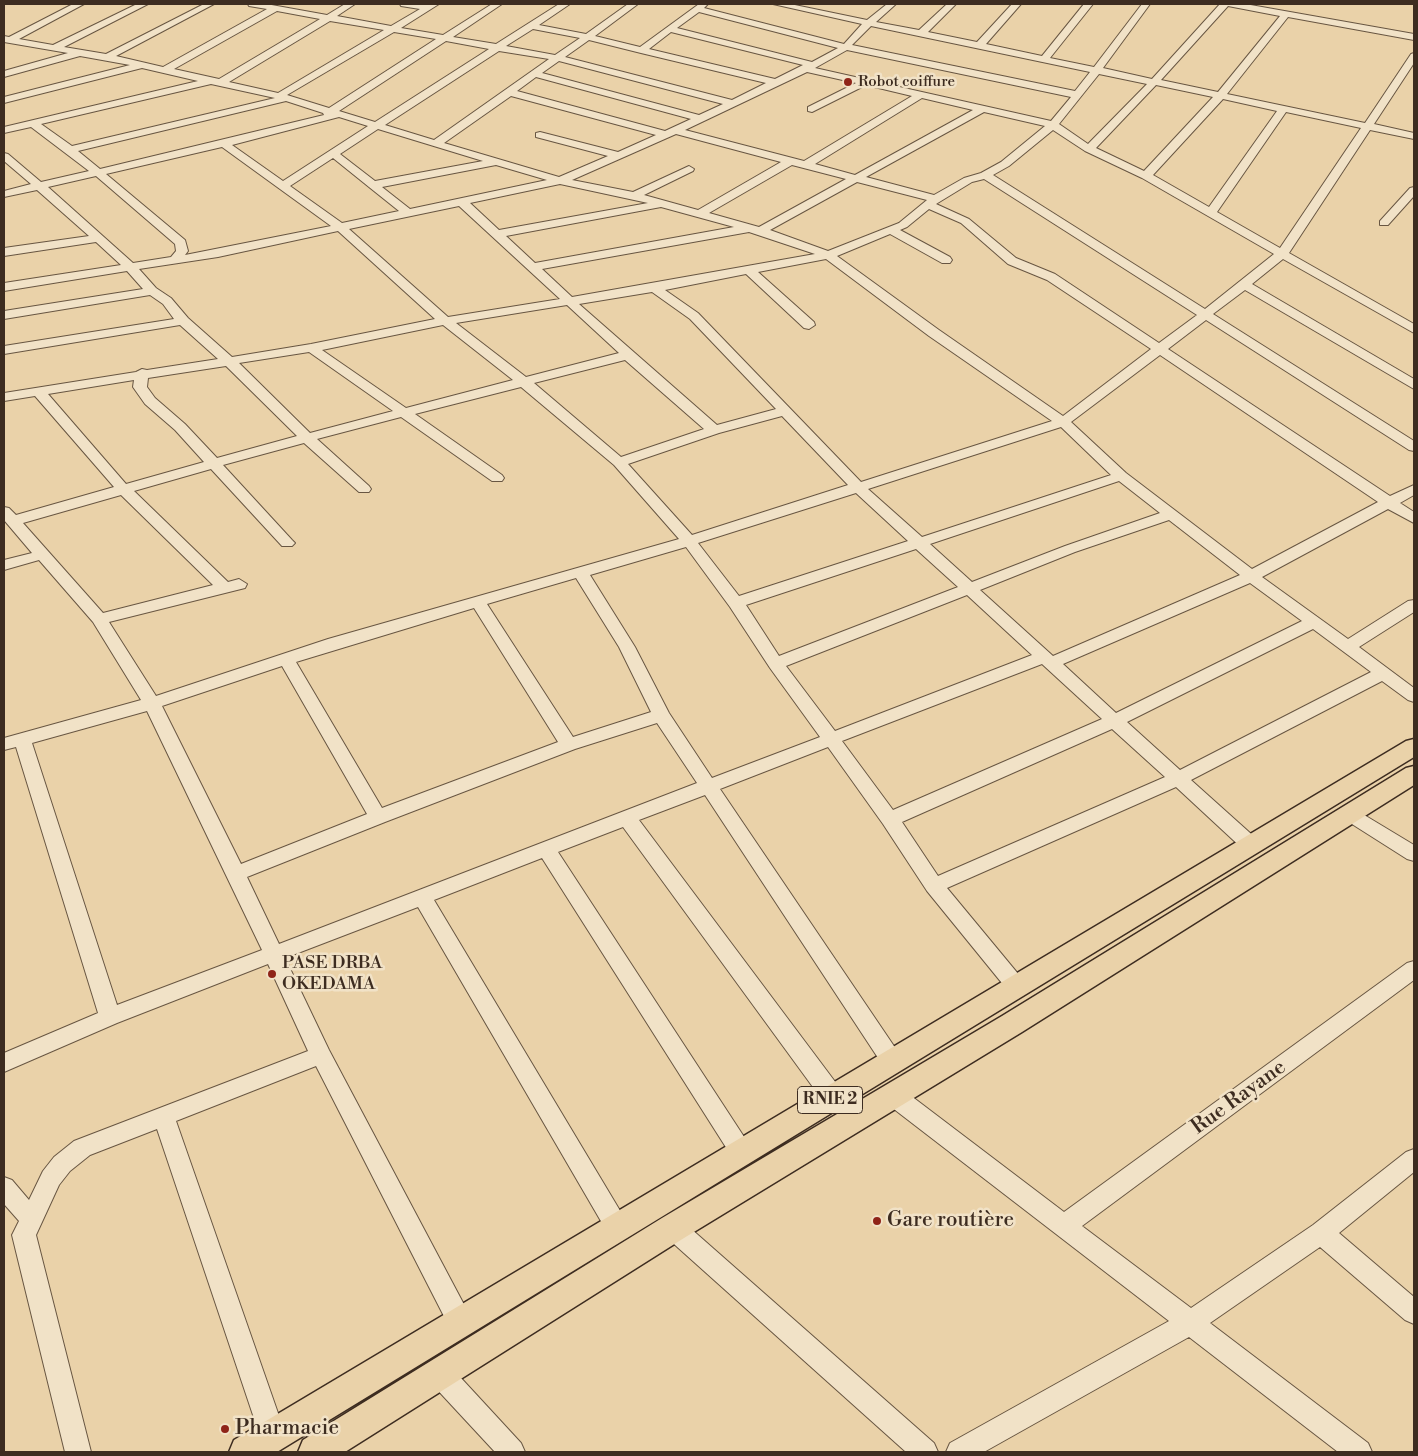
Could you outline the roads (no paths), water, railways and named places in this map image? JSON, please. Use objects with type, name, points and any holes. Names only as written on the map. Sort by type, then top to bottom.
[{"type":"main road","name":"RNIE 2","points":[[246,1452],[1414,747]]},
{"type":"main road","name":"RNIE 2","points":[[315,1452],[673,1228],[894,1096],[1414,774]]},
{"type":"street","points":[[7,39],[79,4]]},
{"type":"street","points":[[54,48],[144,4]]},
{"type":"street","points":[[101,75],[112,58],[210,4]]},
{"type":"street","points":[[252,4],[557,58],[732,103]]},
{"type":"street","points":[[4,130],[216,82],[351,4]]},
{"type":"street","points":[[404,4],[432,6]]},
{"type":"street","points":[[4,194],[290,128],[332,114],[443,38],[498,4]]},
{"type":"street","points":[[283,186],[566,4]]},
{"type":"street","points":[[438,142],[634,4]]},
{"type":"street","points":[[778,4],[1414,136]]},
{"type":"street","points":[[817,12],[827,4]]},
{"type":"street","points":[[4,287],[174,261],[340,228],[560,180],[671,133],[846,47],[868,24],[892,4]]},
{"type":"street","points":[[922,33],[952,4]]},
{"type":"street","points":[[980,45],[1017,4]]},
{"type":"street","points":[[1044,59],[1089,4]]},
{"type":"street","points":[[4,397],[142,374],[230,362],[445,321],[654,288],[828,256],[892,231],[932,202],[968,180],[985,175],[1005,164],[1053,125],[1078,95],[1146,4]]},
{"type":"street","points":[[1088,149],[1154,82],[1225,4]]},
{"type":"street","points":[[1231,4],[1414,37]]},
{"type":"street","points":[[70,150],[281,98],[432,6]]},
{"type":"street","points":[[641,50],[701,6],[846,47],[1078,95]]},
{"type":"street","points":[[165,70],[276,8]]},
{"type":"street","points":[[1146,176],[1220,96],[1286,14]]},
{"type":"street","points":[[532,26],[589,37],[773,82]]},
{"type":"street","points":[[670,29],[865,82],[1053,125],[1088,149],[1146,176],[1283,252],[1414,329]]},
{"type":"street","points":[[7,39],[150,66],[281,98],[332,114],[438,142],[560,180],[634,196],[755,230],[828,256],[966,356],[1063,422],[1121,476],[1251,576],[1414,696]]},
{"type":"street","points":[[4,74],[82,52]]},
{"type":"street","points":[[110,1017],[13,741],[118,714],[286,659],[477,601],[582,573],[689,541],[1063,422],[1206,314],[1283,252],[1414,56]]},
{"type":"street","points":[[4,100],[124,69],[150,66]]},
{"type":"street","points":[[535,74],[701,119]]},
{"type":"street","points":[[812,109],[865,82]]},
{"type":"street","points":[[509,92],[791,161],[856,178],[932,202],[965,221],[1012,261],[1051,277],[1414,519]]},
{"type":"street","points":[[806,165],[920,95]]},
{"type":"street","points":[[534,267],[755,230],[856,178],[984,108]]},
{"type":"street","points":[[1210,213],[1283,109]]},
{"type":"street","points":[[32,123],[70,150],[147,212],[181,243],[182,251],[174,261]]},
{"type":"street","points":[[540,135],[620,156]]},
{"type":"street","points":[[223,143],[340,228],[445,321],[524,382],[619,462],[689,541],[736,603],[776,664],[890,819],[934,886],[1016,987]]},
{"type":"street","points":[[333,153],[408,213]]},
{"type":"street","points":[[4,156],[38,187],[70,212],[130,267],[152,291],[167,301],[182,321],[230,362],[307,438],[364,489]]},
{"type":"street","points":[[373,185],[498,161]]},
{"type":"street","points":[[699,214],[791,161]]},
{"type":"street","points":[[634,196],[689,169]]},
{"type":"street","points":[[985,175],[1414,447]]},
{"type":"street","points":[[1384,223],[1414,190]]},
{"type":"street","points":[[462,202],[628,355],[714,430]]},
{"type":"street","points":[[498,234],[662,204]]},
{"type":"street","points":[[892,231],[946,260]]},
{"type":"street","points":[[4,252],[98,238]]},
{"type":"street","points":[[750,270],[809,325]]},
{"type":"street","points":[[1244,284],[1414,385]]},
{"type":"street","points":[[654,288],[694,316],[859,488],[1252,846]]},
{"type":"street","points":[[4,314],[152,291]]},
{"type":"street","points":[[4,350],[182,321]]},
{"type":"street","points":[[311,348],[402,414],[497,478]]},
{"type":"street","points":[[460,1322],[321,1055],[236,874],[151,702],[99,620],[7,515],[123,489],[307,438],[628,355]]},
{"type":"street","points":[[142,374],[140,387],[150,401],[180,427],[287,543]]},
{"type":"street","points":[[39,392],[123,489],[232,586],[99,620]]},
{"type":"street","points":[[619,462],[714,430],[784,411]]},
{"type":"street","points":[[736,603],[1121,476]]},
{"type":"street","points":[[4,1063],[110,1017],[273,954],[832,739],[1048,660],[1251,576],[1414,489]]},
{"type":"street","points":[[776,664],[1070,549],[1171,514]]},
{"type":"street","points":[[4,565],[41,555]]},
{"type":"street","points":[[582,573],[627,647],[661,714],[892,1062]]},
{"type":"street","points":[[477,601],[569,745]]},
{"type":"street","points":[[1347,647],[1414,605]]},
{"type":"street","points":[[890,819],[1114,721],[1314,622]]},
{"type":"street","points":[[286,659],[378,817]]},
{"type":"street","points":[[934,886],[1178,779],[1383,673]]},
{"type":"street","points":[[236,874],[378,817],[569,745],[661,714]]},
{"type":"street","points":[[1351,814],[1414,854]]},
{"type":"street","points":[[627,818],[834,1098]]},
{"type":"street","points":[[546,849],[742,1153]]},
{"type":"street","points":[[422,897],[617,1227]]},
{"type":"street","name":"Rue Rayane","points":[[1064,1226],[1414,970]]},
{"type":"street","points":[[78,1452],[24,1235],[51,1178],[62,1164],[82,1148],[164,1118],[321,1055]]},
{"type":"street","points":[[894,1096],[1359,1452]]},
{"type":"street","points":[[164,1118],[273,1436]]},
{"type":"street","points":[[959,1452],[1190,1323],[1321,1233],[1414,1159]]},
{"type":"street","points":[[4,1187],[31,1220]]},
{"type":"street","points":[[673,1228],[925,1452]]},
{"type":"street","points":[[1321,1233],[1414,1312]]},
{"type":"street","points":[[440,1374],[512,1452]]},
{"type":"place","name":"Robot coiffure","points":[[848,82]]},
{"type":"place","name":"PASE DRBA OKEDAMA","points":[[272,974]]},
{"type":"place","name":"Gare routière","points":[[877,1221]]},
{"type":"place","name":"Pharmacie","points":[[225,1429]]}]
